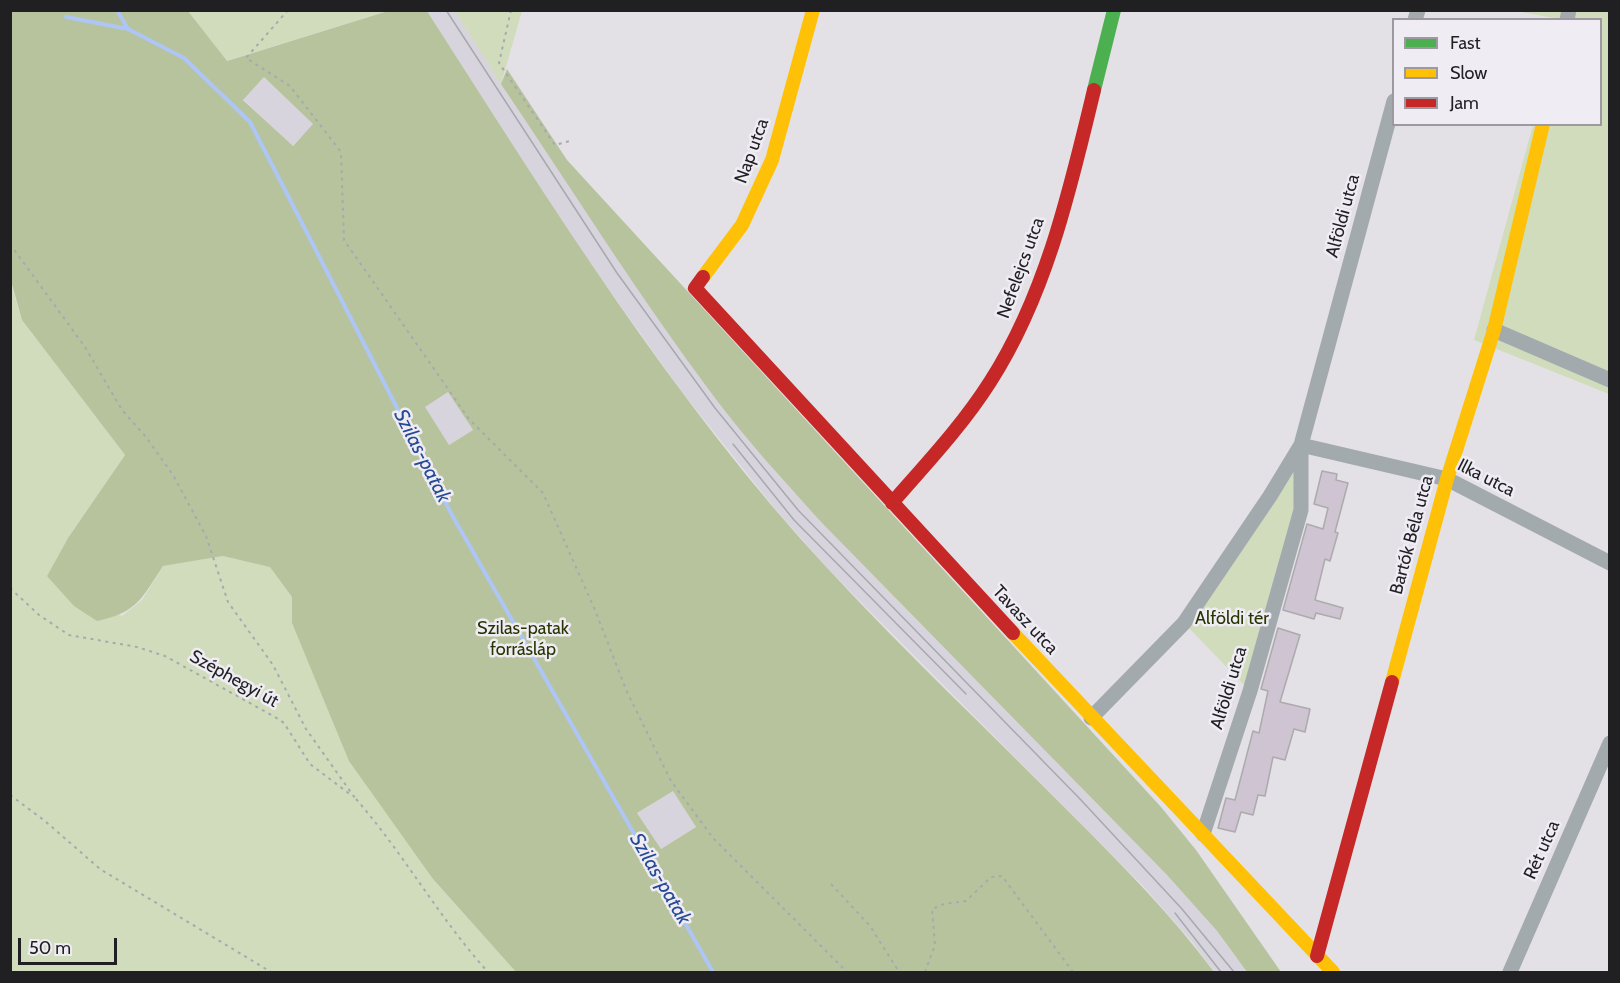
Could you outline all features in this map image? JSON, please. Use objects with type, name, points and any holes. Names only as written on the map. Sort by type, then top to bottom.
[{"type":"street","name":"Nap utca","points":[[695,288],[742,225],[772,160],[813,10]]},
{"type":"street","name":"Nefelejcs utca","points":[[892,504],[975,404],[1012,344],[1048,258],[1114,10]]},
{"type":"street","name":"Alföldi utca","points":[[1203,834],[1250,691],[1301,510],[1301,446],[1392,108]]},
{"type":"street","name":"Bartók Béla utca","points":[[1317,956],[1447,479],[1494,330],[1543,126]]},
{"type":"street","name":"Tavasz utca","points":[[695,288],[1091,718],[1333,972]]},
{"type":"street","points":[[1494,330],[1610,380]]},
{"type":"street","name":"Alföldi utca","points":[[1091,718],[1184,623],[1301,446]]},
{"type":"street","name":"Ilka utca","points":[[1301,446],[1447,479],[1610,563]]},
{"type":"street","name":"Rét utca","points":[[1510,972],[1610,743]]},
{"type":"path","points":[[288,10],[246,58],[290,86],[341,152],[344,240],[469,418],[543,493],[595,610],[627,692],[671,781],[713,838],[847,972]]},
{"type":"path","points":[[511,10],[499,63],[555,145],[570,141]]},
{"type":"path","points":[[10,244],[85,347],[122,410],[146,436],[173,475],[207,536],[220,583],[228,602],[273,665],[316,745],[355,798]]},
{"type":"path","name":"Széphegyi út","points":[[10,588],[39,615],[69,635],[137,647],[165,656],[284,723],[310,764],[355,798],[397,850],[444,920],[488,972]]},
{"type":"path","points":[[10,795],[45,821],[100,869],[271,972]]},
{"type":"path","points":[[925,972],[935,945],[932,909],[944,904],[966,902],[991,877],[1002,876],[1073,972]]},
{"type":"path","points":[[831,884],[870,926],[889,952],[899,972]]},
{"type":"shaded area","points":[[427,11],[455,11],[558,169],[775,471],[822,523],[1167,875],[1217,931],[1247,972],[1214,972],[1193,943],[1143,886],[830,571],[776,510],[682,392],[578,246]]},
{"type":"shaded area","points":[[264,77],[314,124],[292,146],[243,99]]},
{"type":"shaded area","points":[[448,392],[473,430],[449,445],[424,407]]},
{"type":"shaded area","points":[[673,790],[696,827],[661,849],[637,813]]},
{"type":"green space","name":"Szilas-patak forrásláp","points":[[10,11],[188,11],[227,61],[388,11],[427,11],[567,228],[666,370],[717,438],[829,570],[888,632],[1128,871],[1164,910],[1214,972],[516,972],[433,879],[349,761],[292,623],[292,597],[270,567],[223,556],[163,566],[143,596],[130,608],[97,621],[74,606],[47,576],[68,538],[125,455],[22,320],[11,281]],"holes":[[[264,77],[313,124],[293,146],[243,100]],[[448,392],[473,430],[449,445],[425,407]],[[673,791],[696,827],[661,849],[637,813]]]},
{"type":"green space","points":[[188,11],[388,11],[226,61]]},
{"type":"green space","points":[[455,11],[522,11],[501,84]]},
{"type":"green space","points":[[1516,11],[1609,11],[1609,394],[1474,340],[1533,126],[1602,126],[1602,18],[1554,18]]},
{"type":"green space","points":[[507,69],[567,160],[1161,807],[1196,850],[1281,972],[1247,972],[1217,931],[1167,875],[822,523],[754,446],[715,398],[659,321],[501,84]]},
{"type":"green space","points":[[10,281],[22,320],[125,455],[68,538],[47,576],[122,616],[142,600],[163,566],[223,556],[270,566],[292,597],[292,624],[433,879],[516,972],[11,972]]},
{"type":"green space","name":"Alföldi tér","points":[[1301,445],[1301,510],[1250,691],[1184,623]]},
{"type":"building","points":[[1322,471],[1337,474],[1336,480],[1348,483],[1335,532],[1338,533],[1330,561],[1325,559],[1315,600],[1343,608],[1340,619],[1316,613],[1314,619],[1283,610],[1307,524],[1323,529],[1328,508],[1314,504]]},
{"type":"building","points":[[1278,628],[1300,635],[1280,702],[1310,709],[1305,732],[1294,729],[1285,760],[1273,757],[1265,796],[1258,795],[1253,815],[1241,812],[1235,832],[1218,828],[1226,798],[1235,800],[1253,731],[1259,733],[1268,691],[1261,689]]},
{"type":"waterway","points":[[117,10],[128,29]]},
{"type":"waterway","name":"Szilas-patak","points":[[66,17],[128,29],[184,58],[250,122],[452,515],[713,972]]},
{"type":"tram line","points":[[446,10],[617,273],[715,408],[798,510],[1081,800],[1182,909],[1234,972]]},
{"type":"tram line","points":[[733,444],[794,520],[966,694]]},
{"type":"tram line","points":[[1175,913],[1221,972]]},
{"type":"traffic: fast","points":[[1094,90],[1114,10]]},
{"type":"traffic: slow","points":[[703,277],[742,225],[772,160],[813,10]]},
{"type":"traffic: slow","points":[[1392,682],[1447,479],[1494,330],[1543,126]]},
{"type":"traffic: slow","points":[[1013,633],[1333,972]]},
{"type":"traffic: jam","points":[[892,503],[968,414],[1010,349],[1041,278],[1054,241],[1076,166],[1094,90]]},
{"type":"traffic: jam","points":[[703,277],[695,288],[1013,633]]},
{"type":"traffic: jam","points":[[1317,956],[1392,682]]}]
